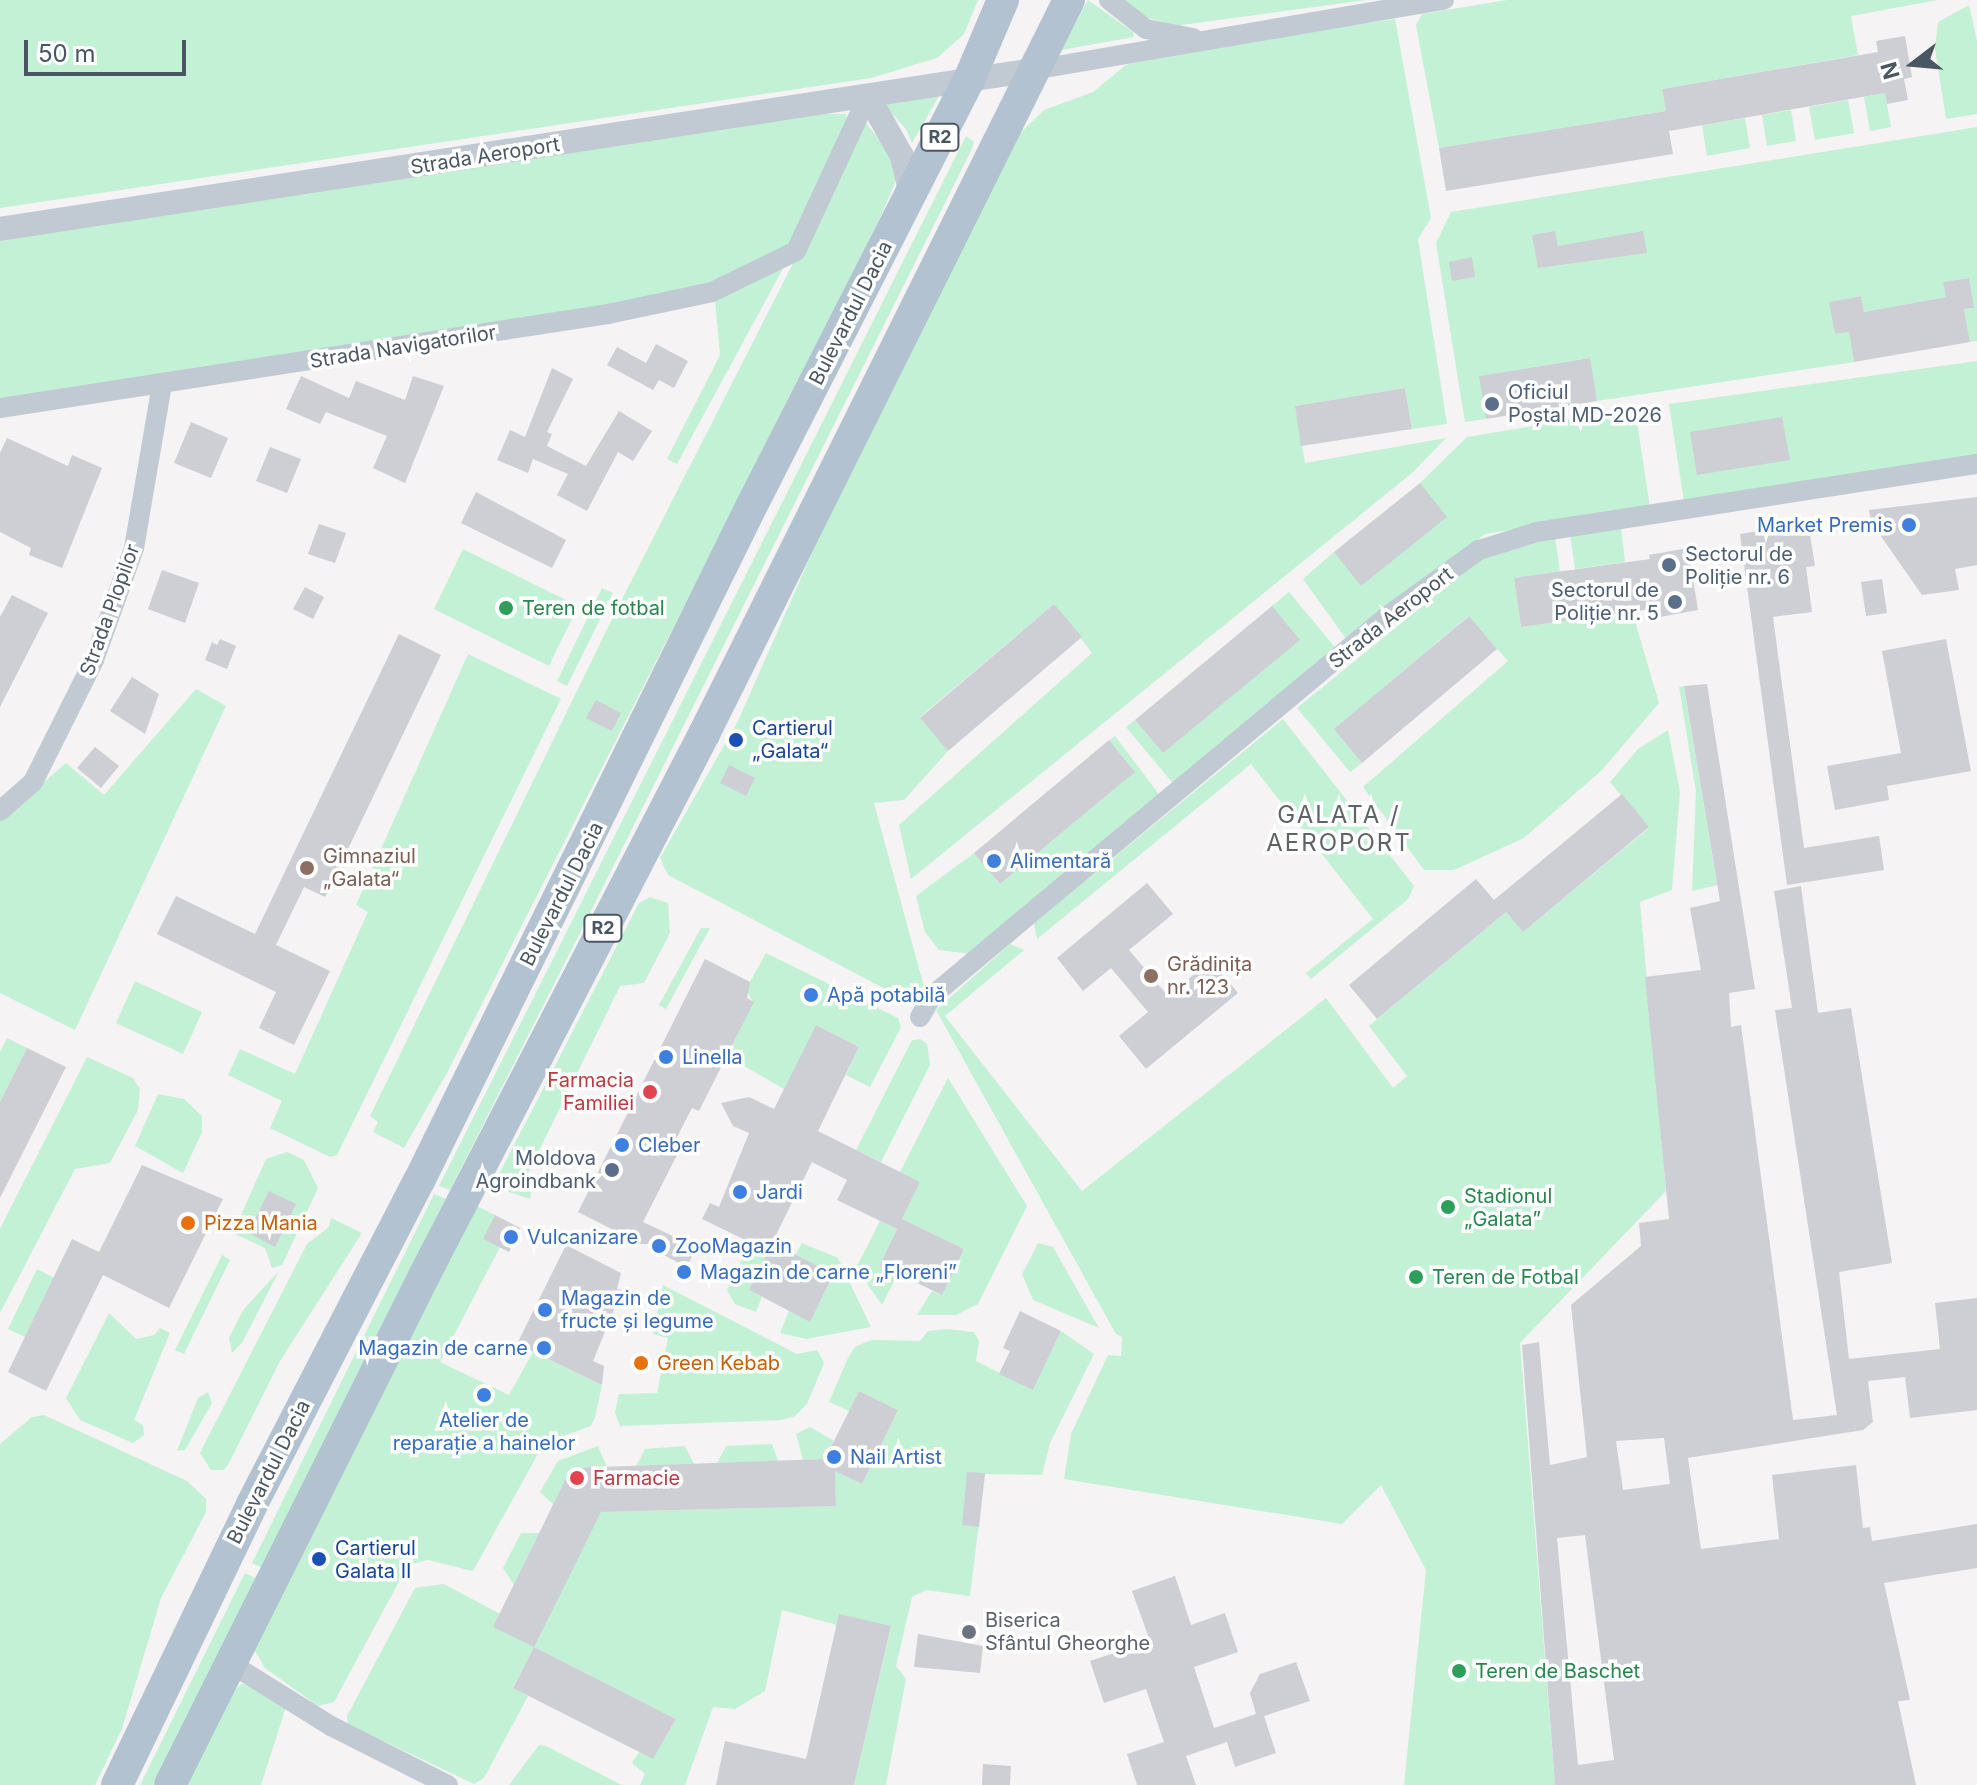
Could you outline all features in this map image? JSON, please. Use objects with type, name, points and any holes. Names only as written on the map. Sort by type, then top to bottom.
[{"type":"main road","name":"Bulevardul Dacia","points":[[117,1785],[252,1504],[419,1181],[751,507],[969,80],[1003,0]]},
{"type":"main road","name":"R2","points":[[170,1785],[711,720],[1069,0]]},
{"type":"street","points":[[1109,0],[1146,29],[1205,40]]},
{"type":"street","points":[[1033,70],[1444,0]]},
{"type":"street","name":"Strada Aeroport","points":[[0,229],[1033,70]]},
{"type":"street","points":[[868,96],[902,156],[911,195]]},
{"type":"street","name":"Strada Navigatorilor","points":[[0,408],[682,302],[742,280],[796,251],[868,96]]},
{"type":"street","name":"Strada Plopilor","points":[[0,811],[33,782],[94,660],[134,548],[162,385]]},
{"type":"street","name":"Strada Aeroport","points":[[920,1017],[932,996],[1013,928],[1386,617],[1479,550],[1537,532],[1977,464]]},
{"type":"street","points":[[230,1663],[331,1726],[448,1785]]},
{"type":"green space","points":[[0,0],[978,0],[964,34],[937,58],[871,78],[0,208]]},
{"type":"green space","points":[[1088,0],[1133,32],[1134,37],[1061,50]]},
{"type":"green space","points":[[1119,0],[1367,0],[1174,26],[1143,16]]},
{"type":"green space","points":[[1507,0],[1938,0],[1851,16],[1858,55],[1662,89],[1666,111],[1439,148],[1416,25],[1422,14]]},
{"type":"green space","points":[[1969,5],[1977,41],[1977,114],[1946,119],[1935,49],[1938,22]]},
{"type":"green space","points":[[1395,19],[1431,218],[1418,239],[1447,424],[1412,429],[1405,388],[1295,406],[1305,463],[1446,438],[1412,473],[911,879],[899,825],[1092,653],[1054,604],[920,717],[948,751],[904,800],[874,803],[924,987],[912,1003],[668,875],[660,858],[738,721],[812,553],[1018,135],[1044,110],[1093,92],[1126,65],[1177,52]]},
{"type":"green space","points":[[937,93],[938,98],[912,143],[906,129],[883,104]]},
{"type":"green space","points":[[1885,93],[1891,127],[1870,131],[1864,97]]},
{"type":"green space","points":[[1848,100],[1854,133],[1815,140],[1809,107]]},
{"type":"green space","points":[[1791,110],[1796,141],[1767,146],[1762,115]]},
{"type":"green space","points":[[822,114],[846,114],[847,123],[788,245],[731,277],[666,297],[0,402],[0,237]]},
{"type":"green space","points":[[1745,118],[1750,148],[1707,156],[1702,125]]},
{"type":"green space","points":[[865,122],[895,160],[895,183],[872,236],[447,1073],[404,1148],[373,1132],[378,1122],[370,1116],[614,615]]},
{"type":"green space","points":[[1977,127],[1977,341],[1970,342],[1964,309],[1973,308],[1968,278],[1944,282],[1946,297],[1864,312],[1861,296],[1830,302],[1835,334],[1849,332],[1854,362],[1597,401],[1589,358],[1480,376],[1486,419],[1465,422],[1436,243],[1451,212]]},
{"type":"green space","points":[[966,136],[974,142],[971,151],[591,911],[450,1190],[439,1186]]},
{"type":"green space","points":[[787,261],[677,464],[667,459],[720,355],[715,300]]},
{"type":"green space","points":[[1977,361],[1977,456],[1684,502],[1669,404]]},
{"type":"green space","points":[[1635,409],[1650,507],[1485,534],[1347,640],[1303,579],[1334,552],[1446,517],[1420,483],[1467,437]]},
{"type":"green space","points":[[1621,527],[1625,562],[1575,569],[1570,533]]},
{"type":"green space","points":[[1555,537],[1560,572],[1514,578],[1521,627],[1632,611],[1659,703],[1602,770],[1524,838],[1454,870],[1424,870],[1363,787],[1508,661],[1468,616],[1335,729],[1362,763],[1350,772],[1297,708],[1479,560]]},
{"type":"green space","name":"Teren de fotbal","points":[[463,549],[578,606],[549,666],[434,609]]},
{"type":"green space","points":[[602,588],[613,593],[567,686],[557,681]]},
{"type":"green space","points":[[1289,592],[1339,652],[1176,787],[1126,727],[1135,720],[1163,753],[1272,606]]},
{"type":"green space","points":[[468,654],[561,699],[337,1155],[330,1157],[270,1128],[282,1101],[228,1075],[240,1049],[295,1074],[368,912],[356,905]]},
{"type":"green space","points":[[1684,686],[1717,885],[1692,891],[1696,791],[1679,687]]},
{"type":"green space","points":[[196,689],[226,706],[75,1030],[0,993],[0,820],[66,763],[104,795]]},
{"type":"green space","points":[[1283,719],[1414,886],[1408,899],[1311,979],[1306,973],[1373,919],[1251,764],[1037,939],[1034,923]]},
{"type":"green space","points":[[1668,730],[1680,792],[1672,890],[1640,902],[1666,1191],[1520,1343],[1555,1785],[1404,1785],[1426,1570],[1381,1485],[1342,1524],[1064,1479],[1071,1434],[1108,1355],[1121,1356],[1122,1337],[1116,1334],[936,1010],[1010,944],[1024,950],[945,1016],[1082,1191],[1326,998],[1393,1088],[1407,1076],[1369,1026],[1506,912],[1523,932],[1649,828],[1610,782],[1638,749]]},
{"type":"green space","points":[[1115,736],[1161,797],[972,954],[939,950],[925,932],[916,896],[974,853],[1000,884],[1135,772],[1109,740]]},
{"type":"green space","points":[[650,897],[668,903],[670,933],[644,983],[620,986],[524,1181],[532,1186],[530,1199],[509,1192],[497,1178],[639,903]]},
{"type":"green space","points":[[701,928],[710,928],[666,1009],[659,1005]]},
{"type":"green space","points":[[766,953],[898,1018],[901,1027],[870,1087],[846,1075],[859,1047],[816,1025],[784,1089],[727,1056],[753,1002],[746,989]]},
{"type":"green space","points":[[135,981],[202,1012],[183,1054],[116,1023]]},
{"type":"green space","points":[[7,1038],[27,1048],[0,1102],[0,1052]]},
{"type":"green space","points":[[920,1039],[927,1044],[930,1065],[881,1162],[856,1150],[912,1040]]},
{"type":"green space","points":[[87,1057],[133,1078],[140,1089],[138,1110],[110,1163],[75,1169],[0,1313],[0,1229]]},
{"type":"green space","points":[[948,1078],[1027,1206],[978,1304],[956,1315],[917,1315],[932,1291],[942,1295],[964,1249],[902,1219],[920,1182],[900,1172]]},
{"type":"green space","points":[[158,1094],[184,1099],[202,1116],[202,1132],[183,1173],[135,1146]]},
{"type":"green space","points":[[287,1152],[304,1160],[318,1188],[282,1265],[272,1268],[265,1248],[233,1233],[266,1159]]},
{"type":"green space","points":[[434,1194],[446,1199],[263,1568],[252,1563]]},
{"type":"green space","points":[[477,1206],[495,1215],[484,1239],[500,1247],[440,1362],[509,1395],[533,1352],[602,1385],[595,1417],[591,1426],[544,1443],[473,1571],[428,1560],[408,1565],[334,1702],[318,1706],[265,1668],[254,1649],[255,1640]]},
{"type":"green space","points":[[331,1218],[362,1233],[280,1361],[229,1463],[224,1470],[211,1470],[200,1453],[307,1244],[329,1227]]},
{"type":"green space","points":[[880,1221],[897,1229],[880,1265],[898,1274],[882,1305],[856,1268]]},
{"type":"green space","points":[[750,1242],[768,1251],[749,1290],[762,1297],[756,1312],[735,1304],[727,1290]]},
{"type":"green space","points":[[802,1243],[838,1258],[871,1327],[806,1339],[780,1333],[789,1311],[810,1321],[834,1275],[795,1255]]},
{"type":"green space","points":[[1038,1243],[1053,1247],[1099,1328],[1033,1300],[1022,1274]]},
{"type":"green space","points":[[222,1255],[230,1260],[184,1354],[175,1350]]},
{"type":"green space","points":[[37,1269],[54,1278],[25,1337],[8,1329]]},
{"type":"green space","points":[[279,1271],[242,1343],[232,1353],[229,1338],[243,1310]]},
{"type":"green space","points":[[663,1285],[797,1354],[817,1350],[824,1363],[807,1404],[795,1416],[781,1420],[620,1426],[615,1413],[619,1394],[657,1393],[668,1338],[653,1334]]},
{"type":"green space","points":[[109,1313],[136,1339],[154,1335],[160,1328],[170,1333],[134,1420],[143,1425],[144,1435],[133,1443],[80,1420],[66,1398]]},
{"type":"green space","points":[[947,1329],[974,1332],[979,1341],[976,1361],[1033,1390],[1061,1331],[1094,1354],[1050,1443],[1042,1475],[985,1474],[970,1596],[926,1590],[912,1597],[896,1666],[906,1679],[886,1785],[854,1785],[891,1627],[840,1615],[837,1625],[782,1610],[765,1691],[735,1709],[713,1707],[685,1785],[640,1785],[645,1774],[632,1763],[639,1752],[653,1758],[676,1719],[534,1647],[513,1687],[528,1696],[484,1778],[474,1784],[348,1724],[347,1716],[415,1588],[444,1584],[500,1614],[601,1512],[836,1506],[835,1471],[862,1484],[898,1410],[859,1391],[849,1411],[829,1402],[848,1358],[855,1347],[871,1340],[920,1341],[928,1331]]},
{"type":"green space","points":[[208,1392],[212,1403],[185,1450],[177,1451],[198,1398]]},
{"type":"green space","points":[[44,1415],[187,1481],[206,1499],[206,1512],[161,1598],[122,1729],[95,1785],[0,1785],[0,1444],[32,1417]]},
{"type":"green space","points":[[810,1427],[834,1441],[825,1459],[803,1460],[796,1434]]},
{"type":"green space","points":[[772,1444],[778,1461],[717,1463],[726,1446]]},
{"type":"green space","points":[[598,1446],[607,1467],[553,1504],[540,1492],[558,1461]]},
{"type":"green space","points":[[685,1446],[694,1464],[636,1466],[645,1449]]},
{"type":"green space","points":[[521,1533],[539,1533],[514,1585],[503,1568]]},
{"type":"green space","points":[[245,1573],[257,1579],[153,1785],[140,1785]]},
{"type":"green space","points":[[241,1684],[252,1685],[286,1707],[261,1785],[185,1785],[231,1694]]},
{"type":"green space","points":[[539,1745],[546,1746],[622,1785],[509,1785]]},
{"type":"building","points":[[1905,36],[1912,77],[1904,79],[1908,100],[1887,104],[1885,93],[1669,131],[1673,154],[1446,191],[1439,148],[1666,111],[1662,89],[1878,52],[1876,41]]},
{"type":"building","points":[[1555,231],[1558,246],[1643,231],[1647,253],[1538,268],[1532,235]]},
{"type":"building","points":[[1472,257],[1475,277],[1452,281],[1449,262]]},
{"type":"building","points":[[1969,278],[1974,308],[1964,309],[1970,342],[1854,362],[1849,332],[1835,334],[1829,302],[1861,296],[1864,312],[1946,297],[1943,282]]},
{"type":"building","points":[[656,344],[688,361],[674,388],[659,380],[653,390],[607,365],[617,347],[646,363]]},
{"type":"building","points":[[1590,358],[1597,401],[1486,419],[1479,376]]},
{"type":"building","points":[[552,368],[573,379],[547,432],[552,434],[547,446],[586,466],[619,411],[652,431],[633,461],[618,452],[587,511],[557,495],[568,474],[533,459],[528,473],[497,460],[510,430],[525,437]]},
{"type":"building","points":[[301,376],[349,398],[356,381],[405,400],[413,376],[444,386],[405,483],[373,468],[387,436],[326,412],[320,424],[286,409]]},
{"type":"building","points":[[1405,388],[1412,429],[1301,446],[1295,406]]},
{"type":"building","points":[[1782,417],[1790,460],[1697,475],[1690,432]]},
{"type":"building","points":[[191,422],[228,438],[211,478],[174,463]]},
{"type":"building","points":[[7,438],[68,466],[72,455],[102,468],[62,568],[29,555],[31,548],[0,532],[0,453]]},
{"type":"building","points":[[270,447],[301,459],[287,493],[256,481]]},
{"type":"building","points":[[1420,483],[1447,517],[1361,586],[1334,552]]},
{"type":"building","points":[[476,492],[566,540],[552,568],[461,523]]},
{"type":"building","points":[[1977,497],[1977,565],[1955,569],[1959,590],[1922,595],[1871,522],[1869,510]]},
{"type":"building","points":[[1808,523],[1815,566],[1806,567],[1812,612],[1773,617],[1804,848],[1879,836],[1884,870],[1787,885],[1740,534]]},
{"type":"building","points":[[319,524],[346,533],[335,563],[308,554]]},
{"type":"building","points":[[1688,548],[1698,610],[1660,617],[1658,608],[1521,627],[1514,578],[1650,559],[1649,555]]},
{"type":"building","points":[[162,570],[199,583],[185,623],[148,609]]},
{"type":"building","points":[[1882,579],[1887,613],[1866,616],[1861,582]]},
{"type":"building","points":[[305,587],[324,597],[313,619],[293,609]]},
{"type":"building","points":[[12,595],[48,613],[0,707],[0,617]]},
{"type":"building","points":[[1054,604],[1082,637],[948,751],[920,718]]},
{"type":"building","points":[[1272,606],[1300,640],[1163,753],[1135,720]]},
{"type":"building","points":[[1469,616],[1497,649],[1362,763],[1334,729]]},
{"type":"building","points":[[399,634],[441,655],[325,897],[304,887],[276,945],[330,971],[294,1045],[259,1028],[276,992],[157,934],[176,896],[255,934]]},
{"type":"building","points":[[220,639],[236,646],[227,669],[205,660],[212,642],[217,645]]},
{"type":"building","points":[[1946,639],[1971,771],[1887,786],[1889,800],[1835,810],[1827,766],[1901,753],[1882,651]]},
{"type":"building","points":[[132,677],[159,694],[145,734],[110,711]]},
{"type":"building","points":[[1707,684],[1755,989],[1729,993],[1731,1027],[1741,1025],[1793,1420],[1837,1415],[1775,1010],[1792,1008],[1774,891],[1801,886],[1818,1013],[1851,1008],[1892,1263],[1839,1272],[1849,1359],[1940,1349],[1935,1303],[1977,1298],[1977,1410],[1910,1418],[1905,1377],[1868,1381],[1873,1422],[1863,1430],[1688,1458],[1701,1549],[1779,1539],[1772,1475],[1856,1465],[1863,1528],[1870,1527],[1872,1541],[1977,1524],[1977,1568],[1884,1583],[1910,1700],[1898,1701],[1916,1785],[1555,1785],[1522,1345],[1539,1342],[1550,1465],[1587,1457],[1571,1305],[1641,1246],[1639,1223],[1669,1219],[1645,977],[1701,970],[1690,908],[1720,901],[1684,686]],"holes":[[[1664,1438],[1670,1484],[1623,1490],[1616,1441]],[[1585,1535],[1614,1760],[1578,1765],[1557,1538]]]},
{"type":"building","points":[[596,700],[621,713],[612,731],[586,718]]},
{"type":"building","points":[[1109,740],[1135,772],[1000,884],[974,853]]},
{"type":"building","points":[[95,747],[119,766],[101,788],[77,768]]},
{"type":"building","points":[[729,765],[755,778],[746,796],[720,783]]},
{"type":"building","points":[[1622,794],[1649,827],[1523,932],[1506,912],[1377,1019],[1349,985],[1476,879],[1494,900]]},
{"type":"building","points":[[1147,883],[1173,914],[1129,950],[1168,996],[1211,960],[1238,993],[1146,1069],[1119,1036],[1148,1012],[1111,968],[1083,991],[1057,958]]},
{"type":"building","points":[[705,959],[750,982],[747,998],[754,1002],[699,1111],[692,1108],[676,1139],[683,1143],[643,1222],[696,1247],[687,1267],[652,1249],[653,1244],[641,1244],[578,1212]]},
{"type":"building","points":[[816,1025],[859,1047],[818,1131],[920,1182],[902,1219],[964,1249],[942,1295],[880,1265],[897,1229],[837,1200],[847,1180],[812,1162],[772,1243],[834,1274],[810,1322],[749,1290],[768,1251],[702,1219],[710,1203],[719,1207],[749,1133],[733,1126],[721,1103],[749,1097],[774,1109]]},
{"type":"building","points":[[27,1048],[66,1067],[0,1198],[0,1102]]},
{"type":"building","points":[[142,1165],[223,1199],[169,1308],[103,1275],[46,1391],[8,1372],[72,1239],[99,1252]]},
{"type":"building","points":[[269,1191],[296,1204],[275,1247],[248,1233]]},
{"type":"building","points":[[495,1215],[520,1228],[509,1252],[483,1239]]},
{"type":"building","points":[[566,1245],[621,1273],[617,1289],[622,1290],[593,1361],[604,1366],[602,1385],[517,1344]]},
{"type":"building","points":[[1020,1311],[1061,1331],[1033,1390],[999,1374],[1010,1351],[1003,1348]]},
{"type":"building","points":[[859,1391],[898,1410],[862,1484],[835,1471],[836,1506],[601,1512],[534,1647],[493,1627],[571,1468],[825,1459]]},
{"type":"building","points":[[967,1472],[985,1473],[979,1527],[962,1525]]},
{"type":"building","points":[[1175,1576],[1191,1625],[1225,1613],[1238,1652],[1194,1667],[1214,1728],[1256,1714],[1250,1693],[1260,1674],[1296,1662],[1310,1701],[1264,1716],[1276,1753],[1235,1767],[1227,1742],[1186,1756],[1196,1785],[1137,1785],[1127,1754],[1164,1742],[1146,1689],[1104,1703],[1090,1661],[1150,1641],[1132,1591]]},
{"type":"building","points":[[839,1614],[891,1626],[854,1785],[716,1785],[725,1741],[806,1759]]},
{"type":"building","name":"Biserica Sfântul Gheorghe","points":[[918,1634],[983,1646],[980,1673],[914,1667]]},
{"type":"building","points":[[534,1647],[676,1719],[653,1759],[513,1688]]},
{"type":"building","points":[[983,1764],[1011,1766],[1010,1785],[982,1785]]},
{"type":"place","name":"Oficiul Poștal MD-2026","points":[[1492,404]]},
{"type":"place","name":"Market Premis","points":[[1909,525]]},
{"type":"place","name":"Sectorul de Poliție nr. 6","points":[[1669,565]]},
{"type":"place","name":"Sectorul de Poliție nr. 5","points":[[1675,602]]},
{"type":"place","name":"Teren de fotbal","points":[[506,608]]},
{"type":"place","name":"Cartierul „Galata“","points":[[736,740]]},
{"type":"place","name":"Alimentară","points":[[994,861]]},
{"type":"place","name":"Gimnaziul „Galata“","points":[[307,868]]},
{"type":"place","name":"Grădinița nr. 123","points":[[1151,976]]},
{"type":"place","name":"Apă potabilă","points":[[811,995]]},
{"type":"place","name":"Linella","points":[[666,1057]]},
{"type":"place","name":"Farmacia Familiei","points":[[650,1092]]},
{"type":"place","name":"Cleber","points":[[622,1145]]},
{"type":"place","name":"Moldova Agroindbank","points":[[612,1170]]},
{"type":"place","name":"Jardi","points":[[740,1192]]},
{"type":"place","name":"Stadionul „Galata”","points":[[1448,1207]]},
{"type":"place","name":"Pizza Mania","points":[[188,1223]]},
{"type":"place","name":"Vulcanizare","points":[[511,1237]]},
{"type":"place","name":"ZooMagazin","points":[[659,1246]]},
{"type":"place","name":"Magazin de carne „Floreni”","points":[[684,1272]]},
{"type":"place","name":"Teren de Fotbal","points":[[1416,1277]]},
{"type":"place","name":"Magazin de fructe și legume","points":[[545,1310]]},
{"type":"place","name":"Magazin de carne","points":[[544,1348]]},
{"type":"place","name":"Green Kebab","points":[[641,1363]]},
{"type":"place","name":"Atelier de reparație a hainelor","points":[[484,1395]]},
{"type":"place","name":"Nail Artist","points":[[834,1457]]},
{"type":"place","name":"Farmacie","points":[[577,1478]]},
{"type":"place","name":"Cartierul Galata II","points":[[319,1559]]},
{"type":"place","name":"Biserica Sfântul Gheorghe","points":[[969,1632]]},
{"type":"place","name":"Teren de Baschet","points":[[1459,1671]]},
{"type":"district","name":"GALATA / AEROPORT","points":[[1339,829]]}]
